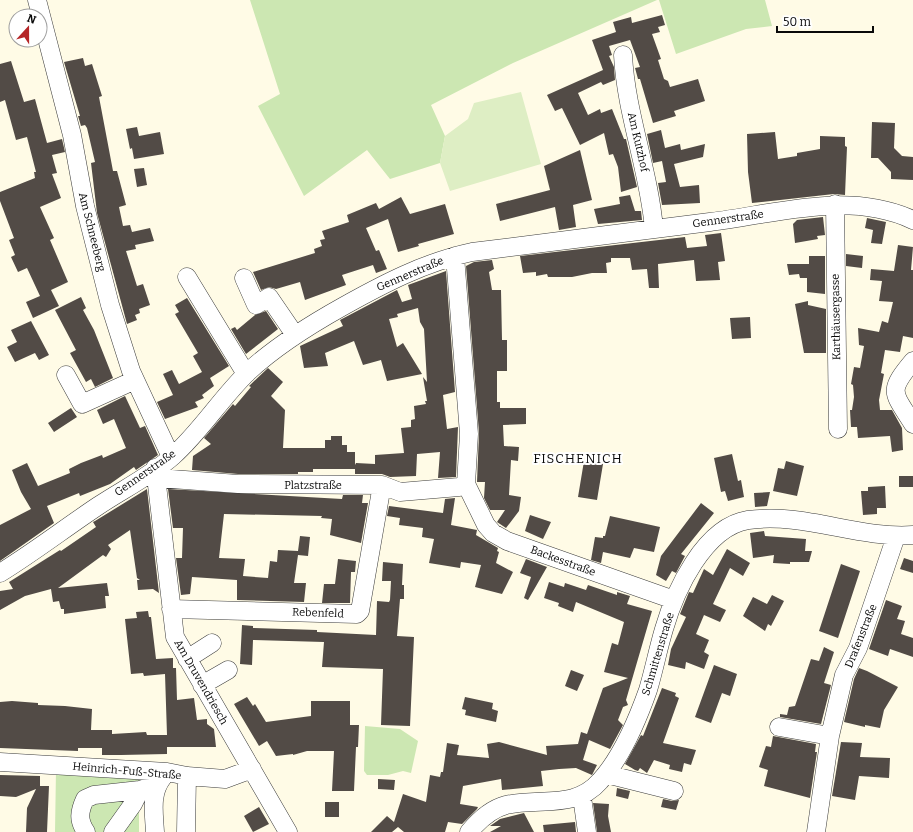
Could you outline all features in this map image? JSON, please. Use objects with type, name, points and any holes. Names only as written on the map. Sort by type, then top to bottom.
[{"type":"street","name":"Am Schneeberg","points":[[36,0],[72,135],[85,206],[110,305],[135,380],[172,457]]},
{"type":"street","name":"Am Kutzhof","points":[[623,55],[624,81],[652,205],[654,229]]},
{"type":"street","name":"Gennerstraße","points":[[0,572],[30,554],[95,508],[156,473],[208,420],[246,374],[274,349],[295,335],[366,294],[431,262],[455,256],[732,219],[811,206],[835,204],[885,210],[911,222]]},
{"type":"street","name":"Karthäusergasse","points":[[835,204],[838,429]]},
{"type":"street","points":[[455,256],[469,434],[469,491]]},
{"type":"street","points":[[187,277],[246,374]]},
{"type":"street","points":[[244,278],[256,305],[269,297],[295,335]]},
{"type":"street","points":[[913,361],[899,378],[895,386],[895,395],[913,424]]},
{"type":"street","points":[[66,375],[82,404],[135,380]]},
{"type":"street","name":"Platzstraße","points":[[156,473],[238,484],[382,485],[400,492],[459,487],[469,491]]},
{"type":"street","name":"Am Druvendriesch","points":[[156,473],[175,637],[288,832]]},
{"type":"street","name":"Rebenfeld","points":[[171,609],[357,614],[360,611],[382,485]]},
{"type":"street","name":"Backesstraße","points":[[469,491],[486,525],[493,533],[506,540],[674,600]]},
{"type":"street","name":"Schmittenstraße","points":[[582,797],[592,790],[606,774],[623,747],[648,690],[664,629],[674,600],[699,554],[712,540],[730,527],[746,520],[767,518],[796,520],[905,536]]},
{"type":"street","name":"Drafenstraße","points":[[816,832],[830,736],[844,676],[858,648],[905,536]]},
{"type":"street","points":[[187,659],[212,643]]},
{"type":"street","points":[[202,685],[228,670]]},
{"type":"street","points":[[779,726],[830,736]]},
{"type":"street","name":"Heinrich-Fuß-Straße","points":[[0,762],[163,778],[187,776],[225,779],[252,769]]},
{"type":"street","points":[[606,774],[674,791]]},
{"type":"street","points":[[186,832],[187,776]]},
{"type":"street","points":[[86,832],[81,824],[79,812],[85,799],[94,795],[140,790],[163,778]]},
{"type":"street","points":[[155,832],[154,796],[163,778]]},
{"type":"street","points":[[113,832],[133,804],[140,790]]},
{"type":"street","points":[[469,832],[488,813],[505,805],[569,800],[582,797],[587,832]]},
{"type":"green space","points":[[250,0],[657,0],[513,63],[431,105],[445,136],[440,163],[390,179],[367,150],[304,196],[258,106],[280,94]]},
{"type":"green space","points":[[659,0],[765,0],[772,26],[746,29],[676,54]]},
{"type":"green space","points":[[521,92],[541,164],[450,191],[440,163],[445,136],[468,119],[474,103]]},
{"type":"green space","points":[[365,726],[400,729],[418,741],[411,773],[403,771],[388,775],[367,775],[364,771]]},
{"type":"green space","points":[[56,770],[139,776],[139,832],[55,832]]},
{"type":"building","points":[[662,15],[665,25],[658,27],[660,32],[652,34],[661,59],[658,60],[664,79],[668,81],[670,87],[698,79],[705,101],[674,111],[676,116],[653,123],[640,79],[638,79],[635,68],[640,67],[630,40],[609,46],[612,55],[609,56],[614,67],[615,80],[603,85],[601,82],[578,93],[588,115],[600,109],[601,113],[612,109],[624,139],[626,139],[637,187],[621,192],[618,167],[613,154],[609,155],[604,133],[580,145],[562,108],[555,111],[547,95],[603,70],[592,40],[616,32],[613,22],[631,17],[632,23]]},
{"type":"building","points":[[83,58],[85,66],[92,64],[102,96],[99,97],[113,171],[117,171],[126,205],[119,207],[123,226],[130,225],[132,232],[150,228],[154,241],[135,245],[136,249],[126,251],[137,286],[143,284],[150,305],[139,309],[140,313],[135,315],[137,320],[127,324],[97,213],[91,163],[95,162],[87,128],[85,125],[81,126],[78,116],[80,116],[64,62]]},
{"type":"building","points":[[11,61],[24,102],[35,99],[47,143],[62,139],[65,152],[52,155],[57,173],[52,174],[61,198],[40,207],[54,238],[50,240],[68,282],[51,290],[59,306],[33,318],[26,302],[40,296],[27,268],[18,272],[11,257],[15,255],[9,240],[14,238],[0,201],[0,192],[35,178],[34,172],[36,172],[27,137],[16,140],[5,100],[0,102],[0,64]]},
{"type":"building","points":[[872,122],[895,123],[894,148],[902,156],[913,157],[913,180],[891,179],[891,172],[878,158],[871,158]]},
{"type":"building","points":[[137,127],[139,136],[160,132],[164,154],[134,159],[132,148],[130,149],[126,129]]},
{"type":"building","points":[[661,130],[665,148],[680,144],[681,150],[705,144],[703,157],[674,164],[680,187],[699,185],[700,203],[662,205],[658,183],[666,182],[662,161],[653,163],[647,134]]},
{"type":"building","points":[[775,132],[778,159],[797,156],[797,153],[820,149],[820,136],[845,137],[845,146],[847,147],[845,195],[834,194],[752,203],[748,172],[747,134]]},
{"type":"building","points":[[580,150],[592,200],[573,205],[576,227],[559,230],[555,207],[500,221],[496,204],[550,190],[544,166]]},
{"type":"building","points":[[144,168],[147,185],[137,187],[134,169]]},
{"type":"building","points":[[630,195],[635,211],[641,211],[642,220],[598,224],[594,209],[620,204],[619,197]]},
{"type":"building","points":[[401,197],[410,214],[445,204],[454,234],[418,244],[419,246],[398,252],[388,219],[366,228],[376,251],[379,250],[387,269],[376,273],[373,265],[342,275],[346,285],[305,300],[300,282],[276,289],[269,287],[261,290],[253,272],[315,253],[314,249],[322,246],[320,240],[325,239],[322,231],[349,222],[347,215],[376,203],[379,209]]},
{"type":"building","points":[[823,217],[825,235],[817,236],[818,239],[795,243],[793,224],[797,220]]},
{"type":"building","points":[[867,218],[886,222],[882,244],[871,243],[873,230],[865,228]]},
{"type":"building","points":[[721,233],[725,261],[718,262],[720,280],[696,281],[694,260],[658,264],[659,288],[649,288],[647,269],[632,270],[630,258],[611,258],[611,262],[606,263],[607,273],[592,273],[572,277],[548,277],[547,274],[536,276],[536,272],[523,273],[520,256],[685,237],[687,248],[707,246],[705,235]]},
{"type":"building","points":[[898,245],[913,247],[911,270],[913,270],[913,338],[903,336],[900,352],[885,350],[881,373],[884,374],[879,400],[880,410],[892,410],[902,428],[903,450],[892,452],[890,436],[858,438],[857,427],[851,427],[850,410],[852,410],[854,397],[853,385],[851,384],[854,367],[860,368],[864,346],[859,345],[858,328],[879,332],[882,321],[888,323],[893,302],[879,301],[882,281],[870,280],[871,269],[894,271]]},
{"type":"building","points":[[846,254],[863,256],[862,268],[846,266]]},
{"type":"building","points":[[809,256],[825,256],[825,294],[807,292],[807,278],[800,278],[799,274],[789,275],[787,264],[809,264]]},
{"type":"building","points":[[492,260],[494,269],[489,272],[492,290],[501,290],[502,340],[507,340],[507,371],[497,371],[497,402],[500,402],[500,408],[526,408],[526,424],[503,425],[504,446],[519,447],[518,461],[511,460],[509,495],[521,497],[519,511],[506,528],[497,522],[505,510],[490,510],[484,498],[485,482],[477,482],[479,433],[466,266],[474,262]]},
{"type":"building","points":[[446,271],[455,392],[443,395],[447,429],[458,427],[456,477],[438,478],[440,452],[417,454],[416,476],[390,477],[382,474],[355,474],[355,469],[313,469],[313,472],[298,472],[298,474],[238,474],[192,470],[193,456],[211,444],[204,438],[233,404],[235,406],[251,387],[249,386],[268,368],[283,382],[271,396],[285,410],[283,448],[325,448],[325,440],[331,440],[331,436],[342,436],[342,445],[347,445],[347,452],[355,452],[355,465],[356,463],[375,464],[375,455],[404,453],[401,428],[411,427],[411,420],[415,419],[414,406],[426,404],[425,401],[427,401],[423,377],[427,382],[424,329],[420,322],[418,308],[397,314],[398,317],[389,319],[397,347],[403,343],[422,374],[387,381],[381,360],[363,365],[354,341],[325,353],[328,366],[304,368],[300,346],[343,326],[340,320],[397,290],[402,302],[412,299],[408,285]]},
{"type":"building","points":[[81,297],[86,308],[83,310],[94,330],[113,378],[95,387],[91,379],[86,382],[70,353],[76,350],[55,310]]},
{"type":"building","points":[[187,298],[229,366],[210,378],[214,386],[202,395],[204,398],[195,402],[198,407],[165,419],[157,402],[173,395],[163,374],[172,370],[179,384],[202,372],[193,356],[198,353],[175,314],[179,312],[175,305]]},
{"type":"building","points":[[808,301],[808,305],[826,309],[826,353],[804,353],[795,304]]},
{"type":"building","points":[[266,311],[278,329],[246,354],[231,329],[235,327],[237,330],[255,315]]},
{"type":"building","points":[[750,317],[751,338],[732,339],[730,318]]},
{"type":"building","points":[[31,321],[49,355],[39,360],[35,353],[15,362],[7,347],[17,342],[11,330]]},
{"type":"building","points":[[125,396],[140,428],[145,426],[158,455],[136,470],[134,467],[110,484],[80,496],[79,493],[47,506],[54,523],[0,561],[0,525],[31,509],[21,492],[12,470],[27,463],[38,486],[70,473],[69,469],[81,463],[102,455],[103,458],[126,448],[114,419],[103,424],[97,410]]},
{"type":"building","points":[[71,408],[77,417],[54,432],[48,423]]},
{"type":"building","points":[[732,454],[738,481],[741,480],[744,497],[728,501],[725,491],[721,492],[714,458]]},
{"type":"building","points":[[584,461],[603,464],[597,500],[578,497]]},
{"type":"building","points":[[786,461],[804,466],[797,496],[773,491],[778,468],[784,469]]},
{"type":"building","points":[[899,476],[913,476],[913,487],[899,487]]},
{"type":"building","points":[[885,486],[886,508],[877,508],[877,514],[863,515],[861,491],[868,491],[868,487]]},
{"type":"building","points":[[147,489],[159,593],[153,589],[138,590],[137,580],[140,580],[137,578],[130,530],[108,545],[111,549],[106,557],[103,555],[58,588],[107,583],[109,596],[105,596],[106,608],[64,614],[64,609],[61,609],[59,601],[53,602],[51,589],[25,596],[0,610],[0,591],[13,589],[9,582],[60,550],[61,551],[96,527],[93,522]]},
{"type":"building","points":[[168,489],[342,499],[343,495],[363,495],[362,503],[368,503],[361,543],[330,535],[332,519],[321,518],[322,516],[224,514],[219,558],[245,559],[243,576],[268,578],[270,561],[277,562],[278,550],[298,551],[300,536],[310,537],[308,556],[298,555],[294,583],[306,583],[304,602],[237,600],[237,580],[192,577],[190,594],[181,595],[176,558],[182,558],[183,528],[173,528]]},
{"type":"building","points":[[770,492],[767,506],[755,507],[754,493]]},
{"type":"building","points":[[455,498],[451,525],[477,530],[476,535],[498,548],[497,551],[499,552],[496,563],[513,572],[502,594],[475,587],[481,565],[461,562],[460,568],[429,563],[434,539],[422,537],[423,528],[399,525],[400,518],[387,516],[389,506],[443,513],[445,499]]},
{"type":"building","points":[[701,503],[714,513],[681,554],[685,556],[676,573],[672,571],[666,581],[656,575],[661,556]]},
{"type":"building","points":[[530,515],[551,522],[543,539],[525,531]]},
{"type":"building","points":[[610,516],[660,527],[654,552],[634,548],[630,558],[603,552],[601,563],[591,560],[595,537],[603,538],[603,536],[605,536]]},
{"type":"building","points":[[764,531],[765,536],[806,539],[805,551],[812,551],[809,562],[790,562],[790,564],[773,563],[774,555],[753,558],[750,533]]},
{"type":"building","points":[[727,549],[750,563],[743,576],[730,568],[713,604],[726,610],[720,622],[704,615],[696,634],[709,640],[704,652],[709,655],[704,669],[686,662],[685,669],[668,665],[671,649],[686,617],[680,614],[689,592],[693,593],[704,569],[713,575]]},
{"type":"building","points":[[904,558],[913,561],[913,573],[900,569]]},
{"type":"building","points":[[338,559],[356,561],[355,572],[351,572],[350,603],[322,603],[324,584],[335,584]]},
{"type":"building","points":[[526,559],[547,567],[528,600],[524,598],[531,577],[520,573]]},
{"type":"building","points":[[383,562],[403,564],[402,585],[404,585],[404,599],[400,599],[397,636],[414,637],[410,726],[381,725],[383,669],[322,667],[324,642],[253,640],[252,665],[240,664],[242,625],[253,626],[253,628],[317,630],[317,632],[376,635],[377,601],[389,602],[390,600],[391,581],[382,581]]},
{"type":"building","points":[[841,564],[860,571],[838,638],[819,631]]},
{"type":"building","points":[[549,582],[564,587],[565,583],[586,590],[588,585],[617,595],[617,592],[630,596],[627,604],[652,611],[626,700],[628,705],[623,707],[618,720],[623,725],[610,749],[589,740],[583,760],[597,765],[592,775],[576,768],[559,769],[541,771],[543,786],[502,790],[501,779],[463,786],[460,804],[478,807],[462,824],[448,822],[445,832],[404,832],[398,827],[392,832],[371,832],[387,816],[394,822],[403,794],[426,802],[430,775],[440,777],[441,772],[443,772],[447,743],[459,745],[457,755],[489,758],[487,744],[499,742],[547,755],[546,746],[578,744],[581,732],[587,734],[603,688],[628,678],[604,672],[612,643],[618,645],[624,622],[576,602],[573,612],[558,606],[559,603],[544,598]]},
{"type":"building","points":[[772,595],[784,601],[771,626],[768,624],[765,631],[743,616],[753,597],[767,604]]},
{"type":"building","points":[[886,600],[902,606],[897,619],[905,621],[901,634],[913,638],[913,657],[890,649],[888,656],[869,649]]},
{"type":"building","points":[[148,611],[149,617],[151,617],[156,659],[173,658],[173,668],[176,668],[177,700],[194,698],[197,720],[207,719],[207,724],[214,729],[216,747],[167,747],[167,754],[121,755],[102,755],[102,748],[78,748],[78,751],[0,748],[0,702],[12,701],[38,703],[38,705],[92,709],[91,730],[112,730],[112,734],[146,732],[147,735],[167,735],[165,674],[144,676],[143,673],[131,674],[125,619],[137,618],[136,612]]},
{"type":"building","points":[[824,647],[834,652],[824,683],[831,685],[821,724],[780,717],[780,714],[787,715],[789,707],[795,706],[811,659],[819,661]]},
{"type":"building","points":[[714,665],[737,674],[730,696],[722,693],[711,723],[695,717]]},
{"type":"building","points":[[859,668],[898,687],[884,710],[880,728],[865,725],[865,727],[844,722],[854,679]]},
{"type":"building","points":[[571,670],[584,675],[577,691],[565,686]]},
{"type":"building","points":[[662,688],[676,693],[675,696],[679,698],[663,743],[696,750],[691,765],[684,763],[682,772],[669,769],[670,765],[654,760],[647,773],[640,768],[638,771],[625,764],[641,735],[643,736]]},
{"type":"building","points":[[247,697],[253,706],[255,704],[266,722],[311,716],[311,701],[350,701],[350,725],[359,725],[358,747],[356,747],[354,791],[332,791],[334,751],[307,751],[293,755],[276,756],[267,741],[259,746],[234,704]]},
{"type":"building","points":[[465,697],[493,703],[492,709],[498,711],[496,722],[465,715],[466,710],[462,709]]},
{"type":"building","points":[[773,736],[816,744],[815,752],[817,752],[810,798],[764,786],[768,770],[759,767],[766,746],[771,747]]},
{"type":"building","points":[[841,742],[862,743],[860,757],[890,758],[889,778],[859,776],[855,800],[832,796]]},
{"type":"building","points":[[0,775],[40,776],[40,786],[49,786],[47,832],[26,832],[27,808],[36,789],[16,797],[0,796]]},
{"type":"building","points":[[378,779],[395,780],[394,790],[378,789]]},
{"type":"building","points":[[617,788],[630,791],[628,799],[616,796]]},
{"type":"building","points":[[663,799],[672,801],[679,800],[676,810],[661,807]]},
{"type":"building","points":[[325,802],[339,802],[339,817],[325,817]]},
{"type":"building","points":[[593,803],[609,804],[608,816],[611,832],[597,832]]},
{"type":"building","points":[[259,807],[269,824],[253,832],[244,816]]},
{"type":"building","points":[[524,813],[534,832],[490,832],[501,826],[490,826],[500,819]]},
{"type":"building","points":[[575,822],[576,832],[544,832],[543,825]]},
{"type":"district","name":"FISCHENICH","points":[[578,458]]}]
